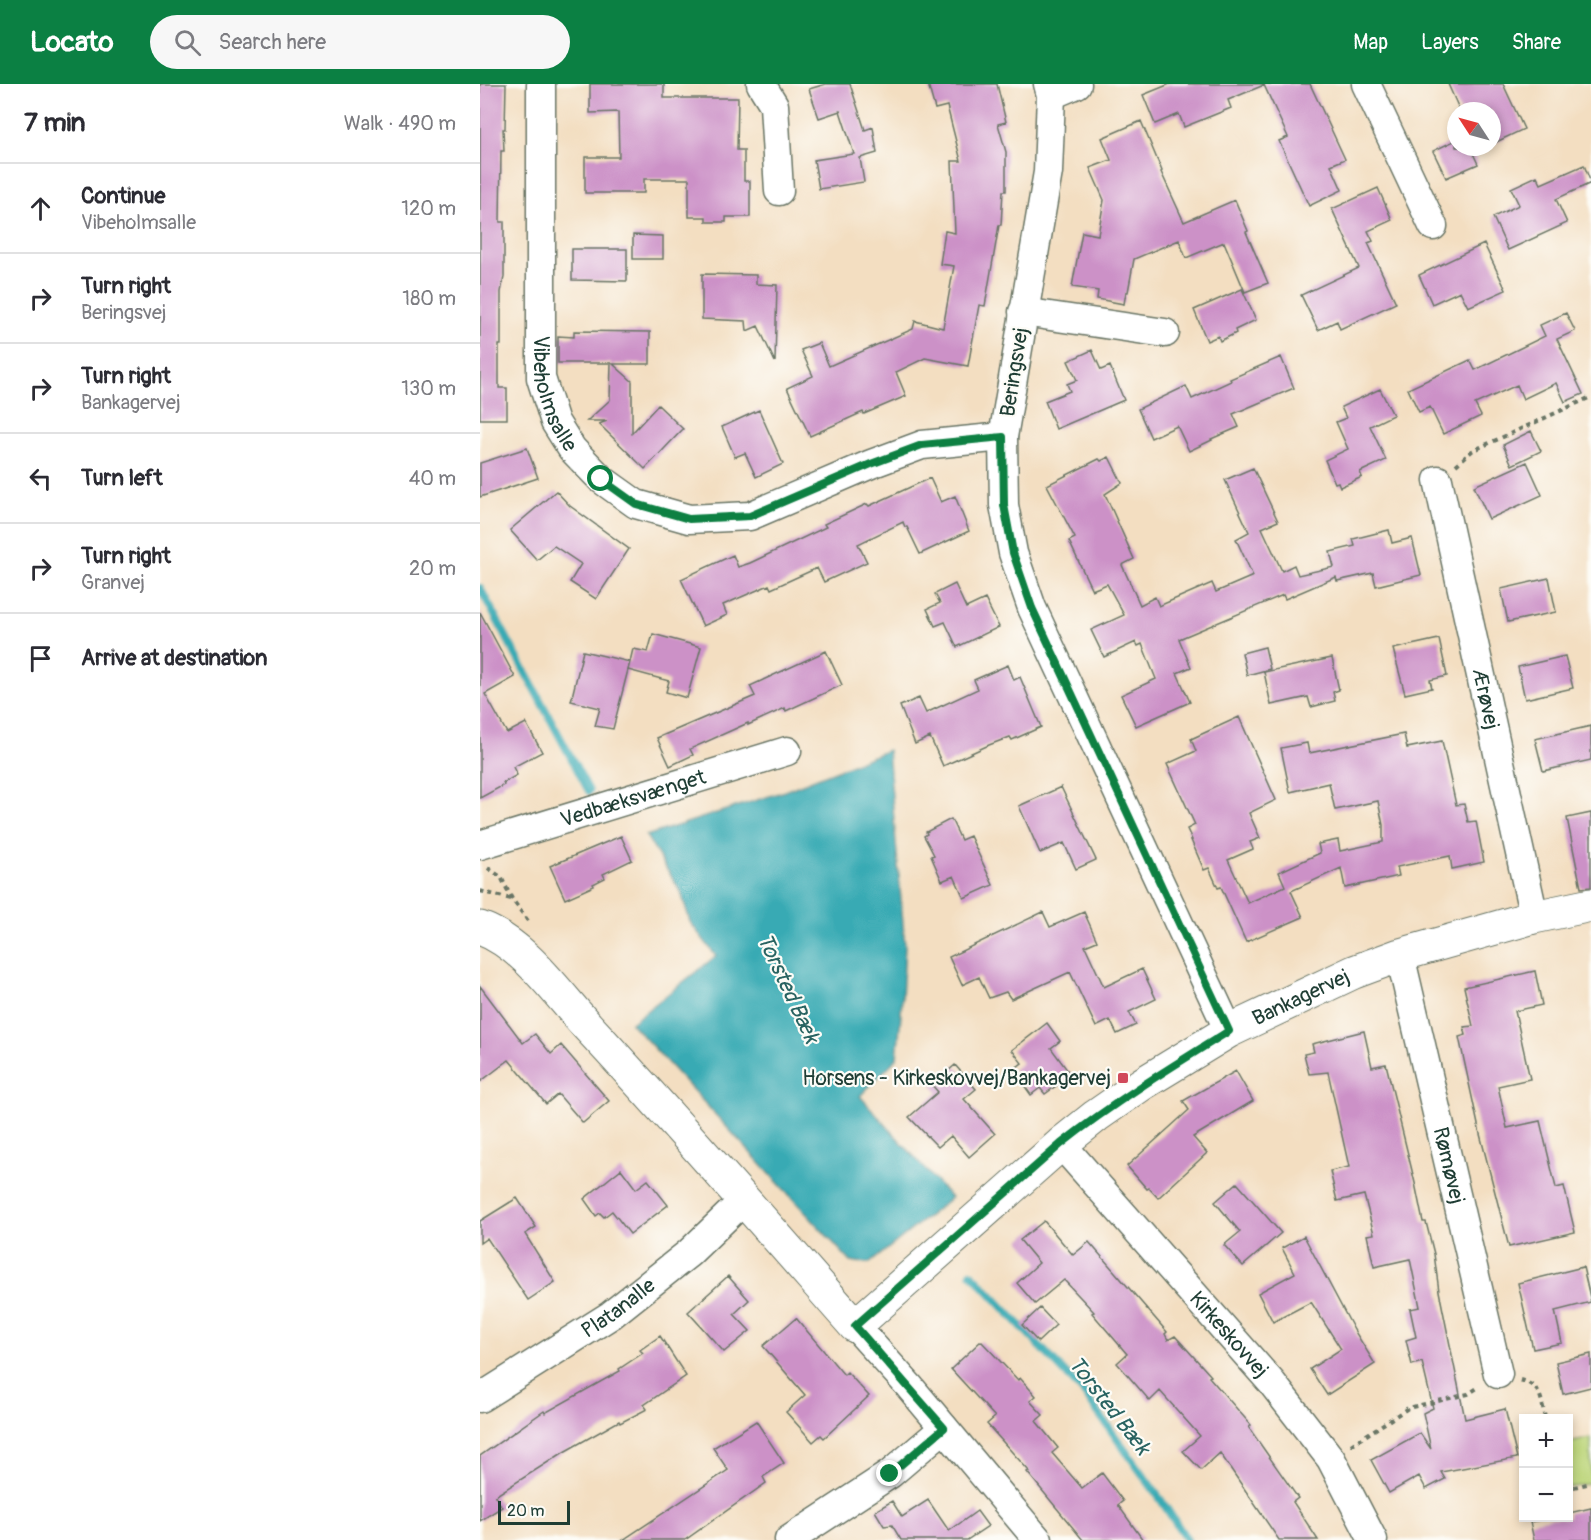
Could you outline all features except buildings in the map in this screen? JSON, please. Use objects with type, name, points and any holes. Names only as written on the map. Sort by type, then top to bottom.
[{"type":"street","name":"Vibeholmsalle","points":[[541,84],[541,378],[555,422],[572,449],[601,479],[636,504],[689,519],[750,516],[871,464],[922,445],[1003,437]]},
{"type":"street","points":[[761,84],[774,105],[779,191]]},
{"type":"street","points":[[1050,89],[1077,84]]},
{"type":"street","points":[[1366,84],[1433,226]]},
{"type":"street","name":"Beringsvej","points":[[1050,89],[1048,172],[1003,437],[1004,505],[1013,553],[1032,608],[1229,1031]]},
{"type":"street","name":"Beringsvej","points":[[1023,312],[1165,333]]},
{"type":"street","name":"Ærøvej","points":[[1438,480],[1534,917]]},
{"type":"street","name":"Vedbæksvænget","points":[[480,845],[787,751]]},
{"type":"street","name":"Bankagervej","points":[[855,1326],[1061,1144],[1096,1116],[1142,1084],[1229,1031],[1354,972],[1400,956],[1534,917],[1591,905]]},
{"type":"street","points":[[480,928],[511,945],[537,969],[855,1326],[1038,1540]]},
{"type":"street","name":"Rømøvej","points":[[1400,956],[1498,1374]]},
{"type":"street","name":"Kirkeskovvej","points":[[1061,1144],[1272,1383],[1331,1459],[1373,1540]]},
{"type":"street","name":"Platanalle","points":[[480,1398],[611,1315],[689,1253],[744,1200]]},
{"type":"street","points":[[789,1540],[890,1474],[944,1428]]},
{"type":"path","points":[[1438,480],[1472,451],[1591,397]]},
{"type":"path","points":[[480,891],[512,899]]},
{"type":"path","points":[[1331,1459],[1408,1408],[1468,1394],[1498,1374],[1532,1383],[1539,1392],[1544,1414]]},
{"type":"path","points":[[1573,1487],[1591,1483]]},
{"type":"green space","points":[[1591,1438],[1591,1483],[1573,1487],[1573,1468],[1573,1442]]},
{"type":"water","points":[[888,750],[905,946],[901,1015],[897,1058],[860,1096],[951,1198],[870,1263],[851,1262],[631,1023],[716,956],[690,922],[681,892],[646,836],[782,792]]},
{"type":"waterway","name":"Torsted Bæk","points":[[480,588],[589,791]]},
{"type":"waterway","name":"Torsted Bæk","points":[[971,1273],[1084,1393],[1187,1540]]},
{"type":"place","name":"Horsens - Kirkeskovvej/Bankagervej","points":[[1123,1078]]},
{"type":"route","points":[[601,479],[636,504],[689,519],[750,516],[871,464],[922,445],[1003,437],[1004,505],[1013,553],[1032,608],[1229,1031],[1142,1084],[1096,1116],[1061,1144],[855,1326],[944,1428],[890,1474]]}]
